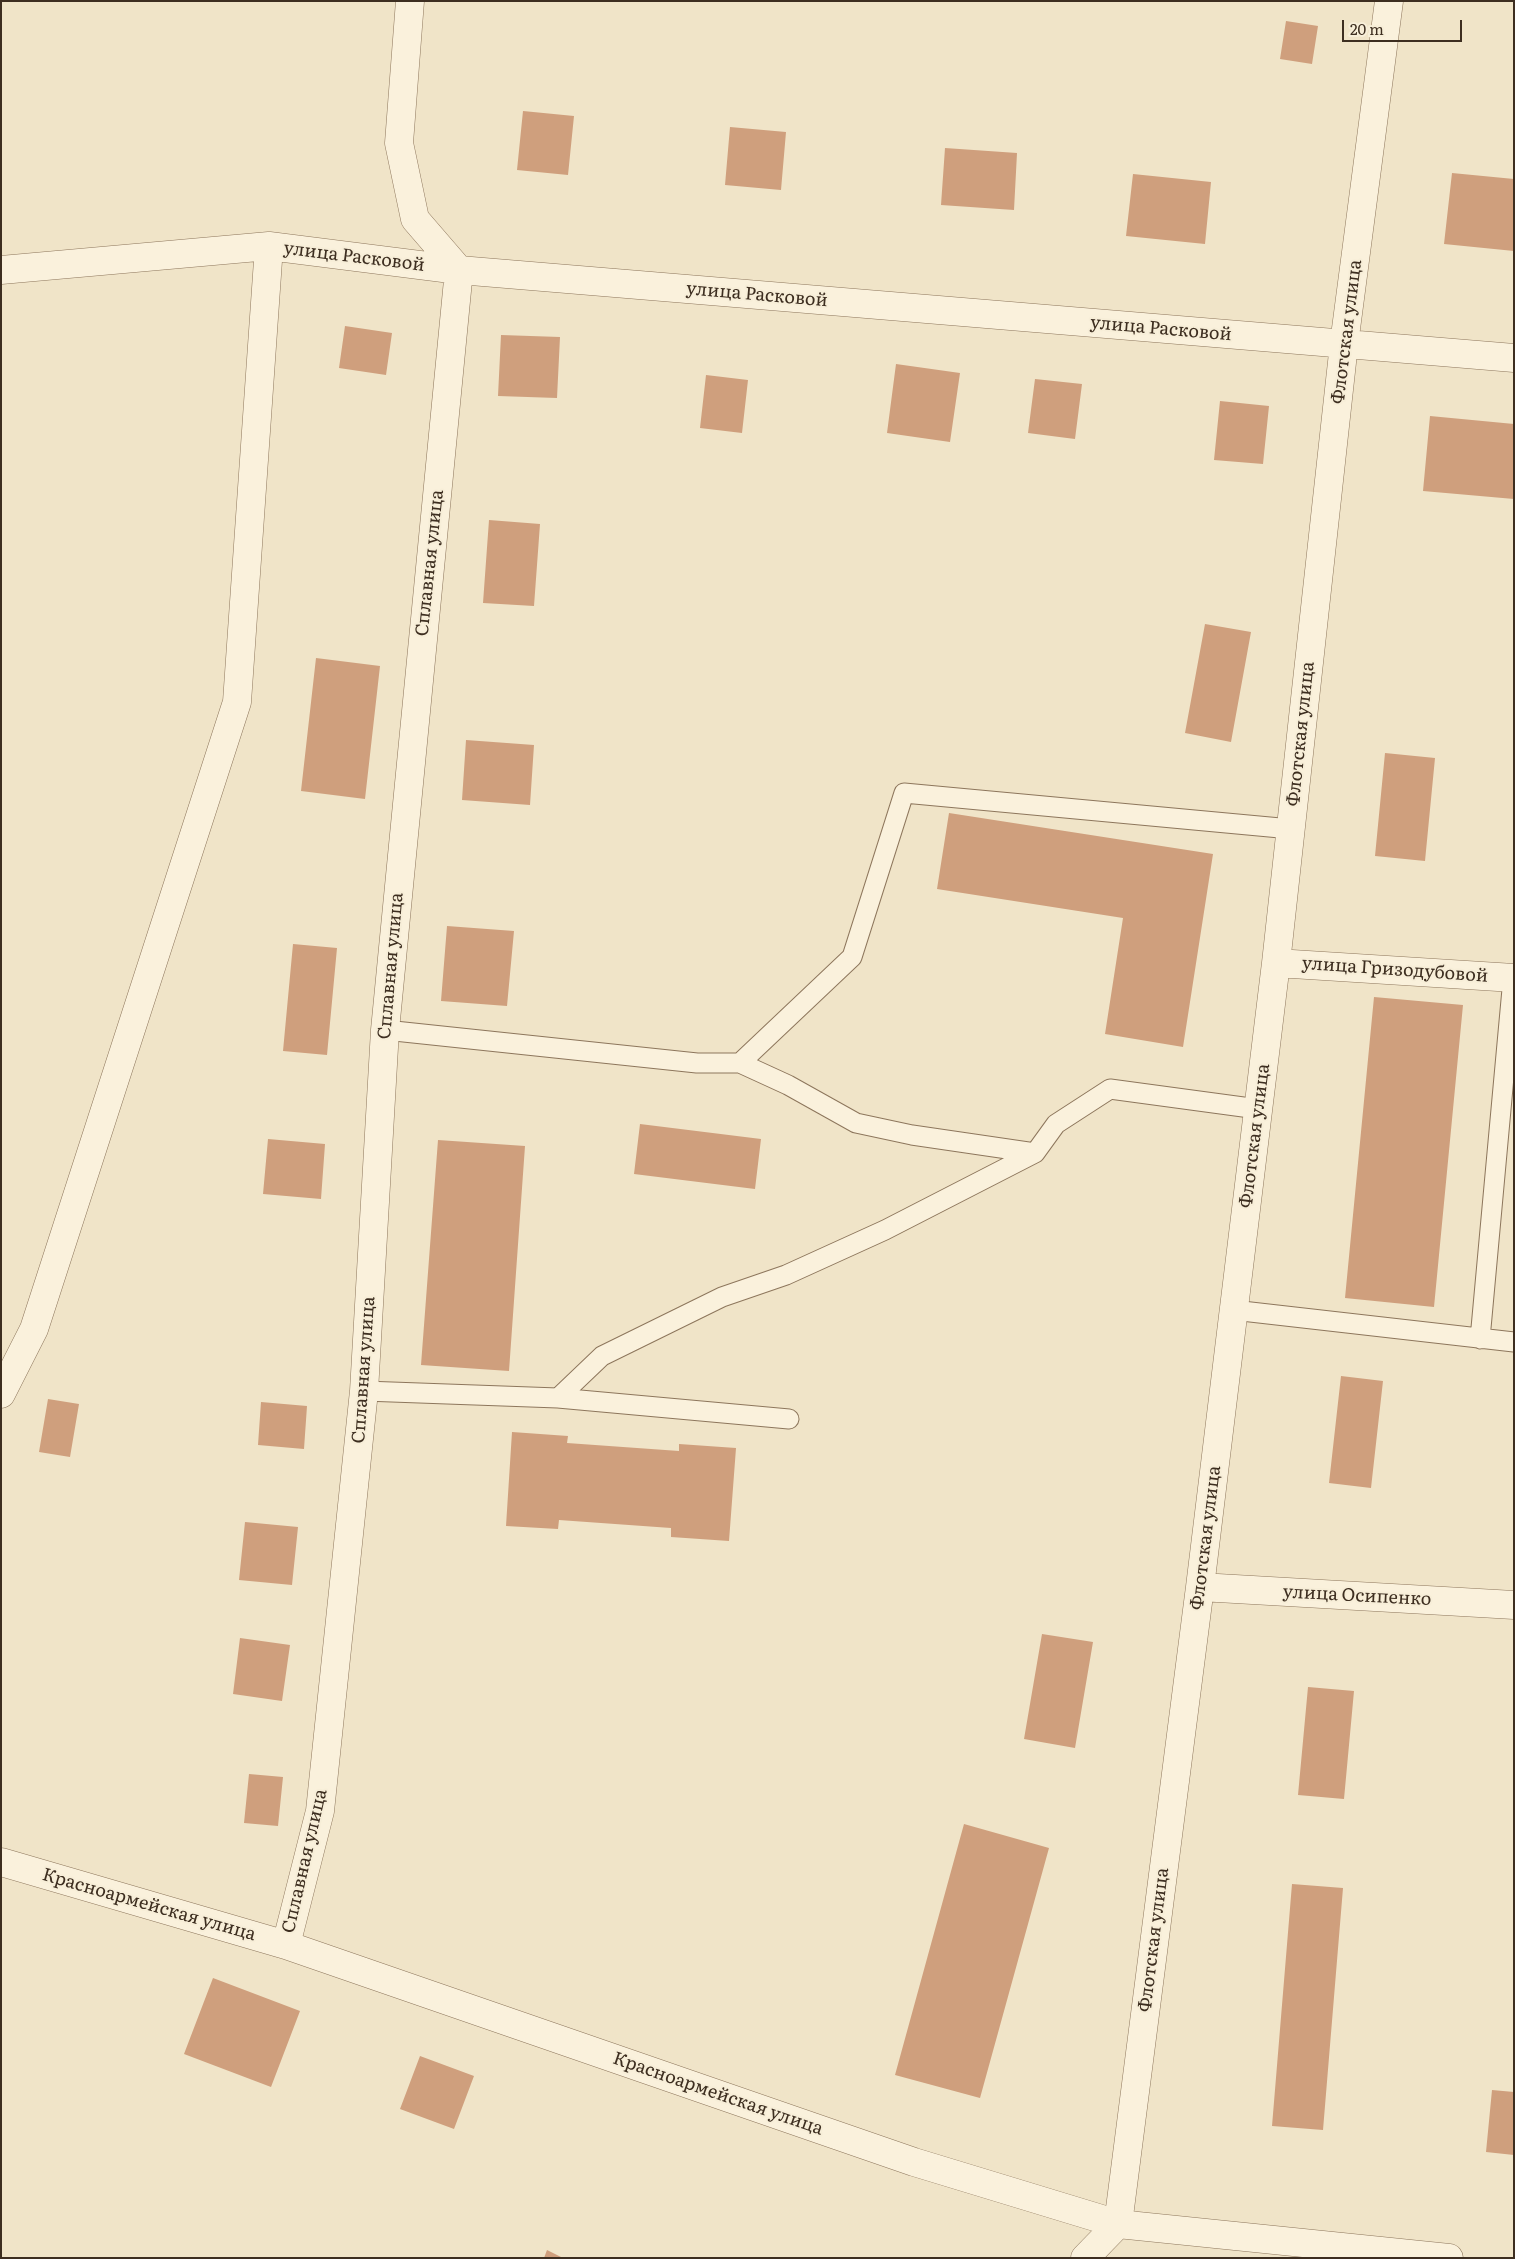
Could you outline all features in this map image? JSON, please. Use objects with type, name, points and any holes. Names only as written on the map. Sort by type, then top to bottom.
[{"type":"street","points":[[410,1],[399,144],[415,219],[459,270]]},
{"type":"street","name":"Флотская улица","points":[[1118,2224],[1200,1587],[1276,963],[1344,344],[1389,1]]},
{"type":"street","points":[[1,1394],[34,1329],[237,702],[269,246]]},
{"type":"street","name":"улица Расковой","points":[[1,270],[269,246],[459,270],[1514,358]]},
{"type":"street","name":"Сплавная улица","points":[[286,1945],[320,1810],[364,1391],[385,1030],[459,270]]},
{"type":"street","name":"улица Гризодубовой","points":[[1276,963],[1513,978]]},
{"type":"street","name":"улица Осипенко","points":[[1200,1587],[1514,1604]]},
{"type":"street","name":"Красноармейская улица","points":[[1,1862],[286,1945],[914,2162],[1118,2224],[1449,2258]]},
{"type":"street","points":[[1085,2258],[1118,2224]]},
{"type":"lane","points":[[740,1063],[852,957],[904,793],[1291,829]]},
{"type":"lane","points":[[1480,1338],[1513,978]]},
{"type":"lane","points":[[385,1030],[697,1063],[740,1063],[788,1085],[856,1123],[912,1135],[1035,1153]]},
{"type":"lane","points":[[558,1398],[602,1356],[722,1297],[786,1275],[885,1230],[1035,1153],[1056,1124],[1110,1089],[1258,1109]]},
{"type":"lane","points":[[1233,1310],[1514,1342]]},
{"type":"lane","points":[[364,1391],[558,1398],[788,1419]]},
{"type":"building","points":[[1286,21],[1318,26],[1312,64],[1280,59]]},
{"type":"building","points":[[523,111],[574,116],[568,175],[517,170]]},
{"type":"building","points":[[730,127],[786,132],[781,190],[725,185]]},
{"type":"building","points":[[945,148],[1017,153],[1014,210],[941,205]]},
{"type":"building","points":[[1452,173],[1514,179],[1514,251],[1444,244]]},
{"type":"building","points":[[1133,174],[1211,182],[1205,244],[1126,236]]},
{"type":"building","points":[[345,326],[392,333],[386,375],[339,368]]},
{"type":"building","points":[[501,335],[560,337],[557,398],[498,396]]},
{"type":"building","points":[[896,364],[960,373],[950,442],[887,433]]},
{"type":"building","points":[[706,375],[748,380],[742,433],[700,428]]},
{"type":"building","points":[[1035,379],[1082,384],[1075,439],[1028,433]]},
{"type":"building","points":[[1220,401],[1269,406],[1263,464],[1214,460]]},
{"type":"building","points":[[1430,416],[1514,424],[1514,499],[1423,491]]},
{"type":"building","points":[[489,520],[540,524],[534,606],[483,603]]},
{"type":"building","points":[[1205,624],[1251,632],[1231,742],[1185,733]]},
{"type":"building","points":[[316,658],[380,666],[365,799],[301,791]]},
{"type":"building","points":[[466,740],[534,745],[530,805],[462,800]]},
{"type":"building","points":[[1385,753],[1435,758],[1425,861],[1375,856]]},
{"type":"building","points":[[949,813],[1213,854],[1183,1047],[1105,1034],[1123,918],[937,889]]},
{"type":"building","points":[[447,926],[514,931],[507,1006],[441,1001]]},
{"type":"building","points":[[293,944],[337,948],[327,1055],[283,1051]]},
{"type":"building","points":[[1374,997],[1463,1005],[1434,1307],[1345,1298]]},
{"type":"building","points":[[640,1124],[761,1139],[755,1189],[634,1174]]},
{"type":"building","points":[[268,1139],[325,1144],[321,1199],[263,1194]]},
{"type":"building","points":[[438,1140],[525,1146],[509,1371],[421,1365]]},
{"type":"building","points":[[1341,1376],[1383,1381],[1371,1488],[1329,1483]]},
{"type":"building","points":[[48,1399],[79,1404],[70,1457],[39,1452]]},
{"type":"building","points":[[261,1402],[307,1406],[304,1449],[258,1445]]},
{"type":"building","points":[[512,1432],[568,1436],[567,1443],[679,1451],[679,1444],[736,1448],[729,1541],[671,1537],[671,1528],[559,1520],[558,1529],[506,1526]]},
{"type":"building","points":[[245,1522],[298,1527],[292,1585],[239,1580]]},
{"type":"building","points":[[1042,1634],[1093,1642],[1075,1748],[1024,1739]]},
{"type":"building","points":[[240,1638],[290,1645],[282,1701],[233,1694]]},
{"type":"building","points":[[1308,1687],[1354,1691],[1344,1799],[1298,1795]]},
{"type":"building","points":[[249,1774],[283,1777],[278,1826],[244,1823]]},
{"type":"building","points":[[964,1824],[1049,1848],[980,2098],[895,2075]]},
{"type":"building","points":[[1292,1884],[1343,1888],[1323,2130],[1272,2126]]},
{"type":"building","points":[[213,1978],[300,2011],[271,2087],[184,2054]]},
{"type":"building","points":[[420,2056],[474,2076],[454,2129],[400,2109]]},
{"type":"building","points":[[1492,2090],[1514,2092],[1514,2155],[1486,2152]]},
{"type":"building","points":[[547,2250],[563,2258],[544,2258]]}]
